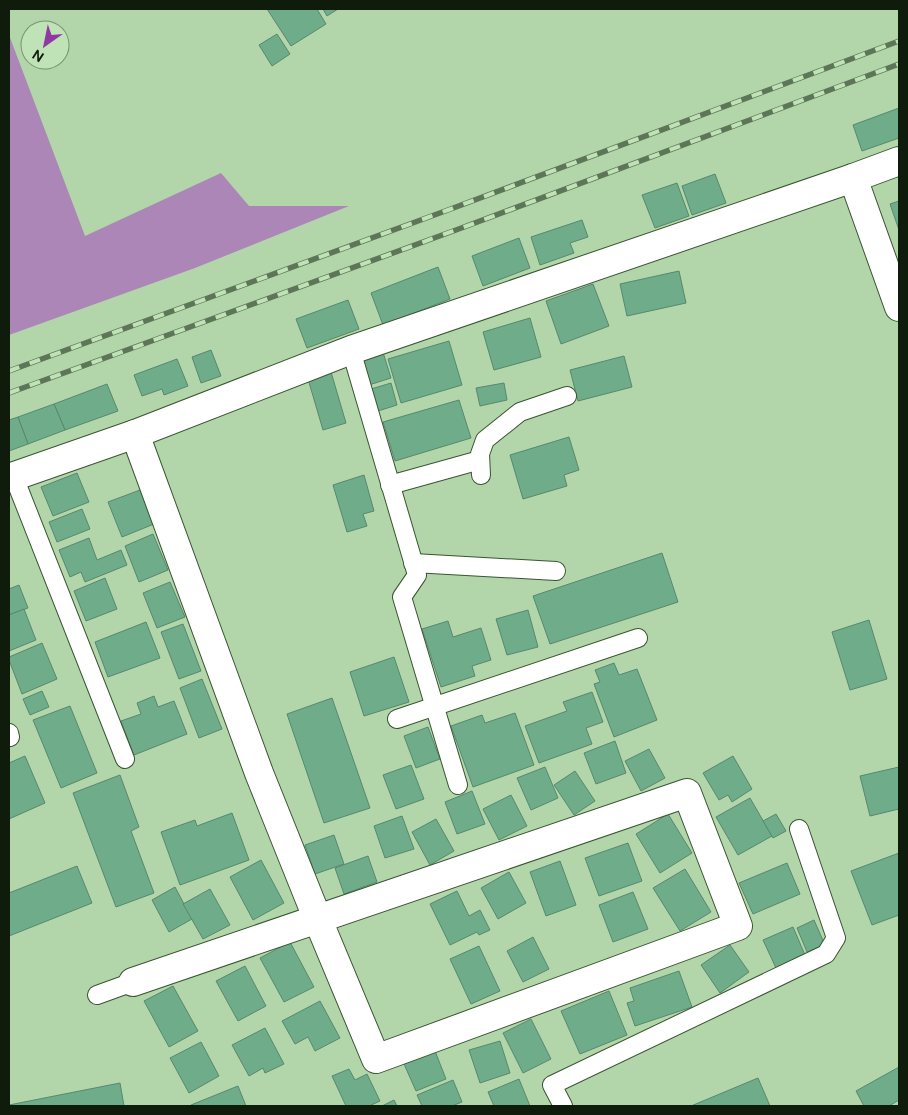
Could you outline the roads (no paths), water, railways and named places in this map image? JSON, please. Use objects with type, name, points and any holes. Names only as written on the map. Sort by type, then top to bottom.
[{"type":"street","points":[[11,478],[135,434],[350,350],[899,161]]},
{"type":"street","points":[[854,178],[899,307]]},
{"type":"street","points":[[133,982],[318,920],[687,793],[738,926],[376,1059],[318,920],[259,773],[135,434]]},
{"type":"lane","points":[[350,350],[416,575],[402,597],[458,785]]},
{"type":"lane","points":[[390,485],[481,467],[480,454],[486,440],[520,412],[567,396]]},
{"type":"lane","points":[[11,478],[125,759]]},
{"type":"lane","points":[[413,563],[556,571]]},
{"type":"lane","points":[[397,719],[638,638]]},
{"type":"lane","points":[[9,733],[9,737]]},
{"type":"lane","points":[[563,1106],[552,1085],[826,954],[836,938],[799,830]]},
{"type":"lane","points":[[97,995],[133,982]]},
{"type":"railway","points":[[9,371],[448,210],[899,41]]},
{"type":"railway","points":[[9,393],[456,230],[899,64]]}]
